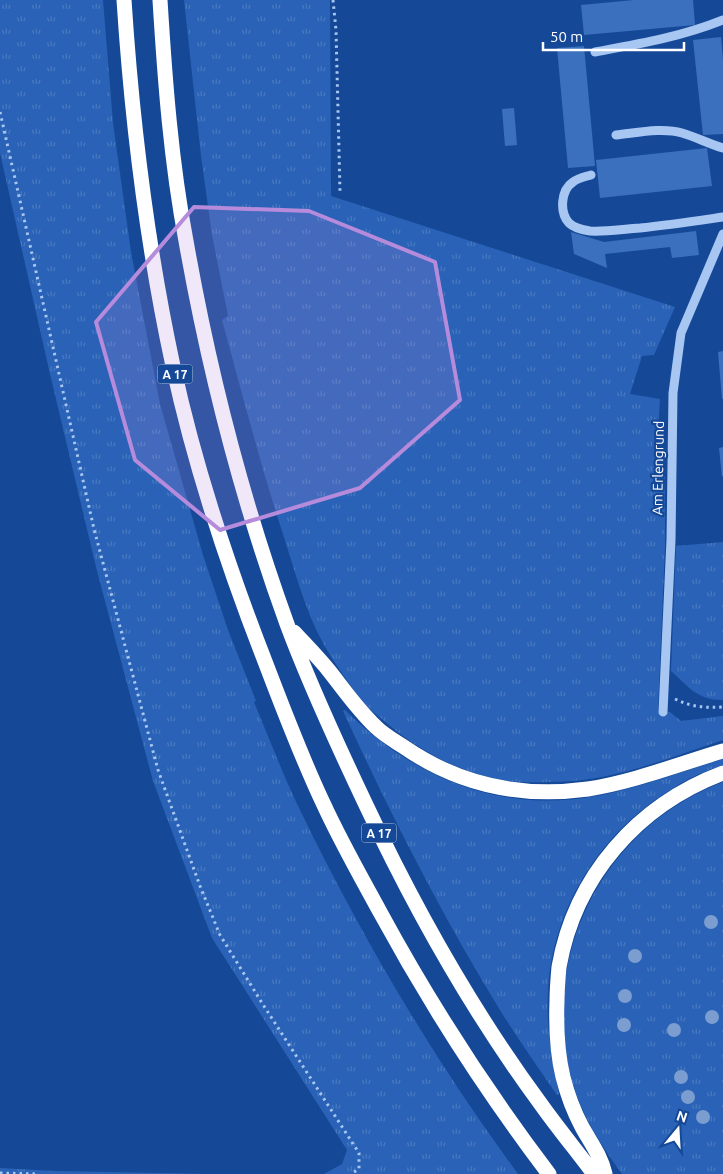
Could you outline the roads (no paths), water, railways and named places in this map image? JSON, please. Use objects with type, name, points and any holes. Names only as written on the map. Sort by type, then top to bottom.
[{"type":"highway","name":"A 17","points":[[124,0],[129,75],[142,188],[159,296],[174,369],[194,446],[227,558],[292,732],[324,806],[363,881],[412,970],[476,1072],[513,1127],[549,1174]]},
{"type":"highway","name":"A 17","points":[[160,0],[164,73],[174,166],[185,240],[205,342],[226,429],[287,624],[324,717],[400,877],[456,976],[492,1032],[538,1101],[594,1174]]},
{"type":"highway","points":[[287,624],[330,672],[354,704],[377,728],[417,756],[438,768],[464,779],[497,787],[533,792],[588,788],[612,784],[723,751]]},
{"type":"highway","points":[[605,1174],[602,1160],[581,1125],[575,1110],[563,1078],[557,1049],[556,1019],[559,967],[566,940],[584,894],[596,872],[626,835],[657,808],[677,794],[699,782],[723,773]]},
{"type":"street","points":[[595,52],[660,41],[701,29],[723,20]]},
{"type":"street","points":[[616,135],[673,131],[723,148]]},
{"type":"street","points":[[590,175],[572,182],[564,194],[562,204],[564,214],[574,227],[601,231],[723,217]]},
{"type":"street","name":"Am Erlengrund","points":[[663,712],[671,540],[672,393],[681,332],[723,234]]}]
